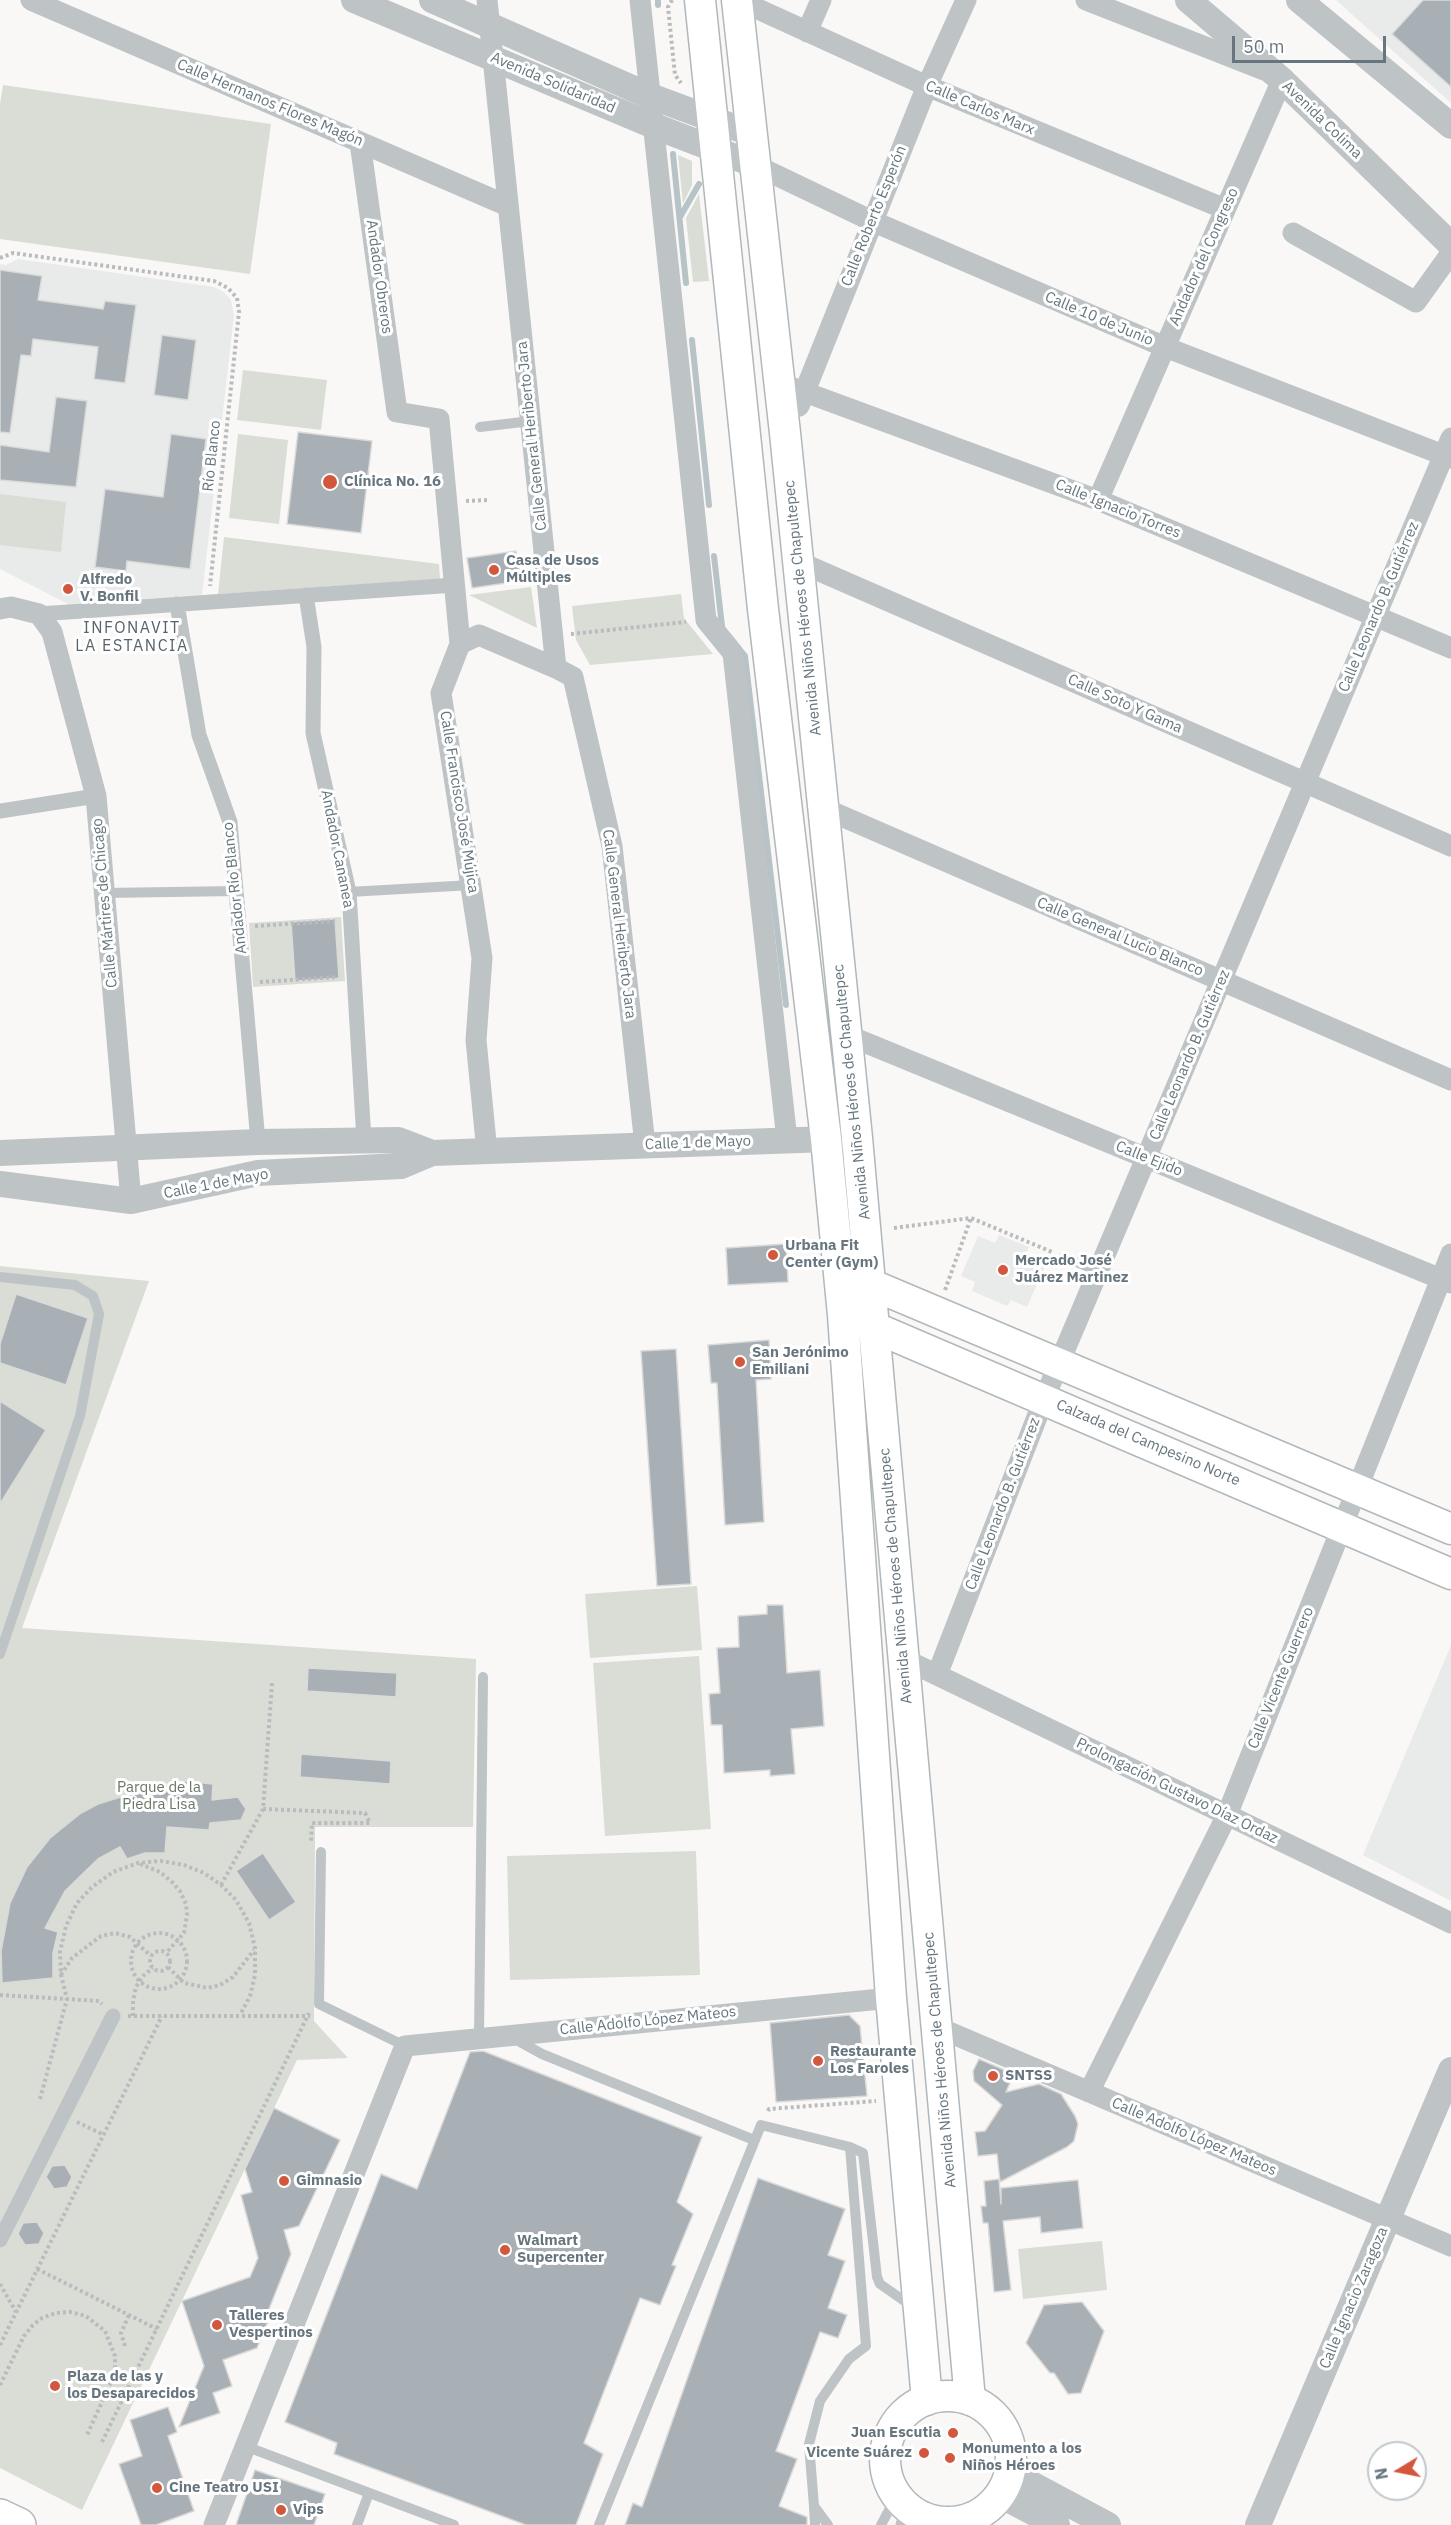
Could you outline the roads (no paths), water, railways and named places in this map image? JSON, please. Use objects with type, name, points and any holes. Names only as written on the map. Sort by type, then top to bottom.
[{"type":"main road","name":"Avenida Niños Héroes de Chapultepec","points":[[737,0],[753,165],[792,388],[785,434],[857,1138],[970,2400]]},
{"type":"main road","name":"Avenida Niños Héroes de Chapultepec","points":[[710,1],[712,120],[763,609],[826,1139],[843,1315],[891,1998],[927,2400]]},
{"type":"main road","points":[[870,1284],[1451,1529]]},
{"type":"main road","name":"Calzada del Campesino Norte","points":[[843,1315],[874,1326],[1451,1574]]},
{"type":"main road","points":[[1197,1464],[1213,1428]]},
{"type":"main road","points":[[1267,1494],[1283,1458]]},
{"type":"main road","points":[[941,2396],[970,2400],[986,2409],[1002,2429],[1010,2454],[981,2509],[933,2520],[905,2511],[888,2478],[885,2459],[888,2440],[897,2423],[910,2409],[927,2400],[941,2396]]},
{"type":"main road","points":[[0,2516],[20,2525]]},
{"type":"street","name":"Calle Hermanos Flores Magón","points":[[31,0],[508,206]]},
{"type":"street","name":"Avenida Solidaridad","points":[[354,0],[753,165]]},
{"type":"street","name":"Avenida Solidaridad","points":[[432,0],[650,96],[750,133]]},
{"type":"street","name":"Calle General Heriberto Jara","points":[[487,0],[556,668],[573,677],[612,846],[645,1145]]},
{"type":"street","points":[[640,0],[706,620],[733,653],[787,1140]]},
{"type":"street","name":"Calle Carlos Marx","points":[[737,0],[927,86],[1225,208]]},
{"type":"street","points":[[807,32],[820,0]]},
{"type":"street","name":"Calle Roberto Esperón","points":[[792,388],[872,221],[927,86],[966,0]]},
{"type":"street","points":[[1086,0],[1278,77]]},
{"type":"street","name":"Avenida Colima","points":[[1188,0],[1278,77],[1451,245]]},
{"type":"street","points":[[1299,0],[1451,126]]},
{"type":"street","name":"Andador del Congreso","points":[[1098,500],[1225,208],[1278,77]]},
{"type":"street","name":"Andador Obreros","points":[[360,142],[397,412],[440,419]]},
{"type":"street","name":"Calle 10 de Junio","points":[[753,165],[872,221],[1165,347],[1449,450]]},
{"type":"street","points":[[1293,233],[1416,302],[1451,254]]},
{"type":"street","name":"Calle Ignacio Torres","points":[[792,388],[1098,500],[1451,648]]},
{"type":"street","name":"Calle Francisco José Mújica","points":[[440,419],[460,644],[441,693],[482,958],[476,1040],[487,1152]]},
{"type":"street","name":"Calle Leonardo B. Gutiérrez","points":[[937,1675],[1059,1362],[1305,782],[1449,450]]},
{"type":"street","name":"Calle Soto Y Gama","points":[[799,562],[1451,846]]},
{"type":"street","points":[[4,605],[39,614],[455,585]]},
{"type":"street","name":"Andador Cananea","points":[[306,595],[315,647],[313,733],[349,892],[364,1140]]},
{"type":"street","name":"Andador Río Blanco","points":[[177,604],[199,735],[230,822],[258,1142]]},
{"type":"street","name":"Calle Mártires de Chicago","points":[[39,614],[52,632],[96,796],[131,1202]]},
{"type":"street","points":[[460,644],[479,635],[556,668]]},
{"type":"street","points":[[0,811],[96,796]]},
{"type":"street","name":"Calle General Lucio Blanco","points":[[823,808],[1451,1080]]},
{"type":"street","name":"Calle Ejido","points":[[847,1035],[1446,1281]]},
{"type":"street","name":"Calle 1 de Mayo","points":[[0,1184],[131,1202],[258,1173],[401,1166],[432,1153],[857,1138]]},
{"type":"street","name":"Calle 1 de Mayo","points":[[0,1153],[258,1142],[398,1140],[432,1153]]},
{"type":"street","name":"Calle Vicente Guerrero","points":[[1089,2092],[1227,1815],[1341,1526],[1446,1281],[1451,1254]]},
{"type":"street","name":"Prolongación Gustavo Díaz Ordaz","points":[[904,1659],[1451,1923]]},
{"type":"street","name":"Calle Adolfo López Mateos","points":[[405,2046],[891,1998]]},
{"type":"street","points":[[0,2240],[113,2016]]},
{"type":"street","name":"Calle Adolfo López Mateos","points":[[937,2027],[1451,2246]]},
{"type":"street","points":[[214,2525],[405,2046]]},
{"type":"street","name":"Calle Ignacio Zaragoza","points":[[1258,2525],[1451,2070]]},
{"type":"street","points":[[981,2509],[1057,2525]]},
{"type":"street","points":[[981,2509],[1108,2525]]},
{"type":"lane","points":[[480,427],[531,421]]},
{"type":"lane","points":[[349,892],[472,885]]},
{"type":"lane","points":[[104,894],[237,891]]},
{"type":"lane","points":[[1064,1257],[1098,1271]]},
{"type":"lane","points":[[0,1276],[75,1285],[93,1296],[99,1314],[80,1416],[0,1654]]},
{"type":"lane","points":[[479,2038],[483,1677]]},
{"type":"lane","points":[[321,1852],[319,2004],[405,2046]]},
{"type":"lane","points":[[507,2036],[542,2054],[754,2140]]},
{"type":"lane","points":[[599,2525],[761,2125],[850,2147],[863,2153],[880,2284],[920,2312]]},
{"type":"lane","points":[[815,2525],[809,2444],[820,2401],[849,2359],[866,2346],[850,2147]]},
{"type":"lane","points":[[245,2446],[454,2525]]},
{"type":"lane","points":[[357,2525],[369,2493]]},
{"type":"lane","points":[[814,2506],[828,2525]]},
{"type":"lane","points":[[881,2525],[905,2511]]},
{"type":"waterway","points":[[658,0],[658,5]]},
{"type":"waterway","points":[[673,154],[686,283]]},
{"type":"waterway","points":[[680,217],[699,184]]},
{"type":"waterway","points":[[692,340],[709,505]]},
{"type":"waterway","points":[[714,556],[722,626]]},
{"type":"waterway","points":[[739,649],[745,656],[786,1005]]},
{"type":"place","name":"Clínica No. 16","points":[[330,482]]},
{"type":"place","name":"Casa de Usos Múltiples","points":[[494,570]]},
{"type":"place","name":"Alfredo V. Bonfil","points":[[68,589]]},
{"type":"place","name":"Urbana Fit Center (Gym)","points":[[773,1255]]},
{"type":"place","name":"Mercado José Juárez Martinez","points":[[1003,1270]]},
{"type":"place","name":"San Jerónimo Emiliani","points":[[740,1362]]},
{"type":"place","name":"Restaurante Los Faroles","points":[[818,2061]]},
{"type":"place","name":"SNTSS","points":[[993,2076]]},
{"type":"place","name":"Gimnasio","points":[[284,2181]]},
{"type":"place","name":"Walmart Supercenter","points":[[505,2250]]},
{"type":"place","name":"Talleres Vespertinos","points":[[217,2325]]},
{"type":"place","name":"Plaza de las y los Desaparecidos","points":[[55,2386]]},
{"type":"place","name":"Juan Escutia","points":[[953,2433]]},
{"type":"place","name":"Vicente Suárez","points":[[924,2453]]},
{"type":"place","name":"Monumento a los Niños Héroes","points":[[950,2458]]},
{"type":"place","name":"Cine Teatro USI","points":[[157,2488]]},
{"type":"place","name":"Vips","points":[[281,2510]]},
{"type":"district","name":"INFONAVIT LA ESTANCIA","points":[[132,637]]},
{"type":"park label","name":"Parque de la Piedra Lisa","points":[[159,1796]]}]
